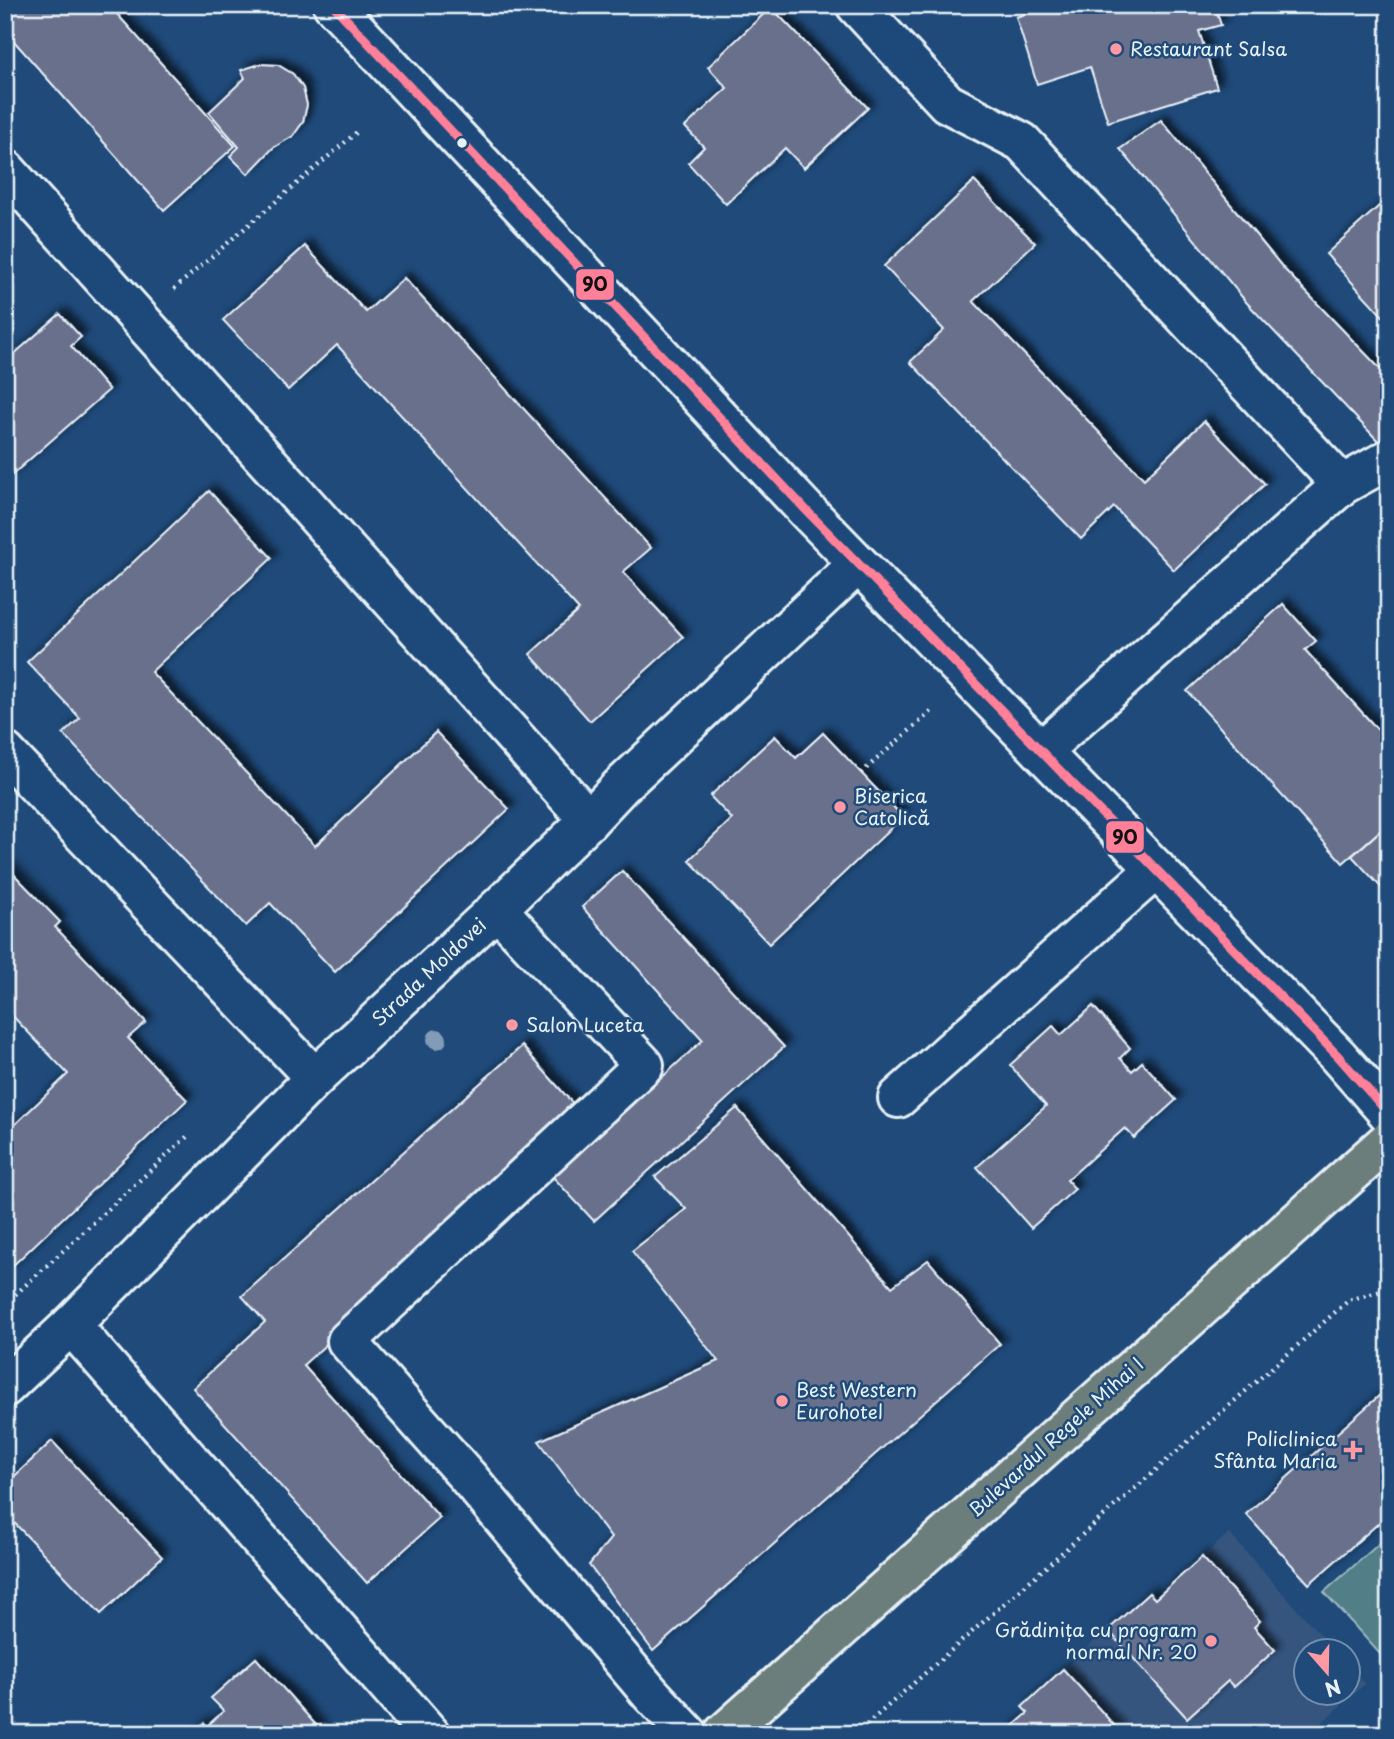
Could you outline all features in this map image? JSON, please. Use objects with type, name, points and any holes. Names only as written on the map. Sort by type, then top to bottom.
[{"type":"main road","name":"Bulevardul Regele Mihai I","points":[[723,1734],[1389,1140]]},
{"type":"street","points":[[334,5],[806,510],[1338,1056],[1389,1114]]},
{"type":"street","points":[[856,5],[947,103],[1022,142],[1342,485]]},
{"type":"street","points":[[5,169],[589,820]]},
{"type":"street","points":[[1041,751],[1342,485],[1389,459]]},
{"type":"street","name":"Strada Moldovei","points":[[5,1387],[71,1325],[315,1078],[497,909],[589,820],[620,786],[858,564]]},
{"type":"street","points":[[5,752],[315,1078]]},
{"type":"street","points":[[898,1098],[1156,869]]},
{"type":"street","points":[[497,909],[644,1065],[347,1341],[467,1476],[650,1693],[688,1734]]},
{"type":"street","points":[[71,1325],[430,1734]]},
{"type":"path","points":[[140,318],[356,132]]},
{"type":"path","points":[[861,773],[932,711]]},
{"type":"path","points":[[5,1304],[196,1129]]},
{"type":"path","points":[[856,1734],[1349,1300],[1389,1289]]},
{"type":"shaded area","name":"Grădinița cu program normal Nr. 20","points":[[1229,1533],[1323,1638],[1292,1638],[1292,1708],[1338,1708],[1309,1734],[1122,1734],[1063,1669],[1149,1593],[1155,1599]]},
{"type":"green space","points":[[1389,1535],[1389,1664],[1324,1592]]},
{"type":"building","points":[[5,5],[109,5],[235,146],[164,210],[5,31]]},
{"type":"building","name":"Restaurant Salsa","points":[[1051,5],[1242,5],[1217,13],[1221,25],[1199,31],[1217,88],[1108,122],[1090,67],[1037,84],[1016,17]]},
{"type":"building","points":[[771,7],[868,108],[804,168],[785,148],[726,204],[688,163],[704,147],[685,127],[727,88],[708,67]]},
{"type":"building","points":[[260,64],[278,65],[293,74],[303,88],[307,105],[303,122],[293,136],[273,148],[248,174],[230,156],[239,147],[209,112],[245,78],[241,70]]},
{"type":"building","points":[[1161,120],[1284,269],[1389,378],[1389,439],[1382,445],[1247,303],[1120,149]]},
{"type":"building","points":[[974,181],[1035,243],[973,301],[1144,479],[1204,421],[1265,484],[1174,570],[1114,507],[1081,539],[910,362],[944,330],[884,266]]},
{"type":"building","points":[[1389,197],[1389,323],[1326,254]]},
{"type":"building","points":[[305,246],[366,312],[404,278],[651,548],[623,572],[683,637],[590,721],[530,654],[579,610],[337,345],[288,390],[223,320]]},
{"type":"building","points":[[60,314],[81,337],[71,346],[109,390],[5,481],[5,362]]},
{"type":"building","points":[[209,491],[272,558],[151,672],[315,846],[436,732],[509,809],[335,972],[270,903],[246,926],[63,734],[80,718],[27,662]]},
{"type":"building","points":[[1283,604],[1316,641],[1305,650],[1389,742],[1389,823],[1343,863],[1187,691]]},
{"type":"building","points":[[823,733],[903,817],[769,944],[689,860],[732,819],[710,796],[775,736],[796,758]]},
{"type":"building","points":[[1389,823],[1389,896],[1352,856]]},
{"type":"building","points":[[5,865],[60,922],[55,927],[146,1022],[128,1038],[187,1100],[5,1273],[5,1134],[68,1074],[5,1008]]},
{"type":"building","points":[[622,871],[784,1047],[594,1221],[553,1177],[703,1040],[582,907]]},
{"type":"building","points":[[1093,1006],[1130,1048],[1120,1058],[1132,1071],[1142,1062],[1176,1100],[1134,1138],[1125,1128],[1067,1180],[1075,1189],[1031,1228],[977,1167],[1046,1106],[1010,1065],[1053,1026],[1061,1035]]},
{"type":"building","points":[[522,1046],[583,1115],[303,1365],[440,1518],[367,1583],[193,1388],[265,1322],[242,1296]]},
{"type":"building","name":"Best Western Eurohotel","points":[[737,1108],[892,1287],[928,1260],[1000,1344],[653,1651],[589,1565],[611,1538],[539,1441],[718,1361],[632,1251],[686,1209],[655,1177]]},
{"type":"building","name":"Policlinica Sfânta Maria","points":[[1389,1387],[1389,1514],[1309,1584],[1246,1514]]},
{"type":"building","points":[[52,1441],[162,1557],[101,1614],[5,1513],[5,1485]]},
{"type":"building","points":[[1202,1557],[1260,1621],[1254,1627],[1275,1650],[1234,1687],[1228,1681],[1187,1718],[1108,1630],[1149,1593],[1155,1599]]},
{"type":"building","points":[[256,1658],[324,1734],[192,1734],[204,1723],[207,1726],[224,1711],[211,1698]]},
{"type":"building","points":[[1063,1669],[1122,1734],[1004,1734],[1028,1713],[1022,1707]]},
{"type":"transit line","name":"90","points":[[333,5],[806,510],[1338,1056],[1389,1114]]},
{"type":"place","name":"Restaurant Salsa","points":[[1116,49]]},
{"type":"place","name":"Biserica Catolică","points":[[840,807]]},
{"type":"place","name":"Salon Luceta","points":[[512,1025]]},
{"type":"place","name":"Best Western Eurohotel","points":[[782,1401]]},
{"type":"place","name":"Policlinica Sfânta Maria","points":[[1353,1450]]},
{"type":"place","name":"Grădinița cu program normal Nr. 20","points":[[1211,1641]]}]
